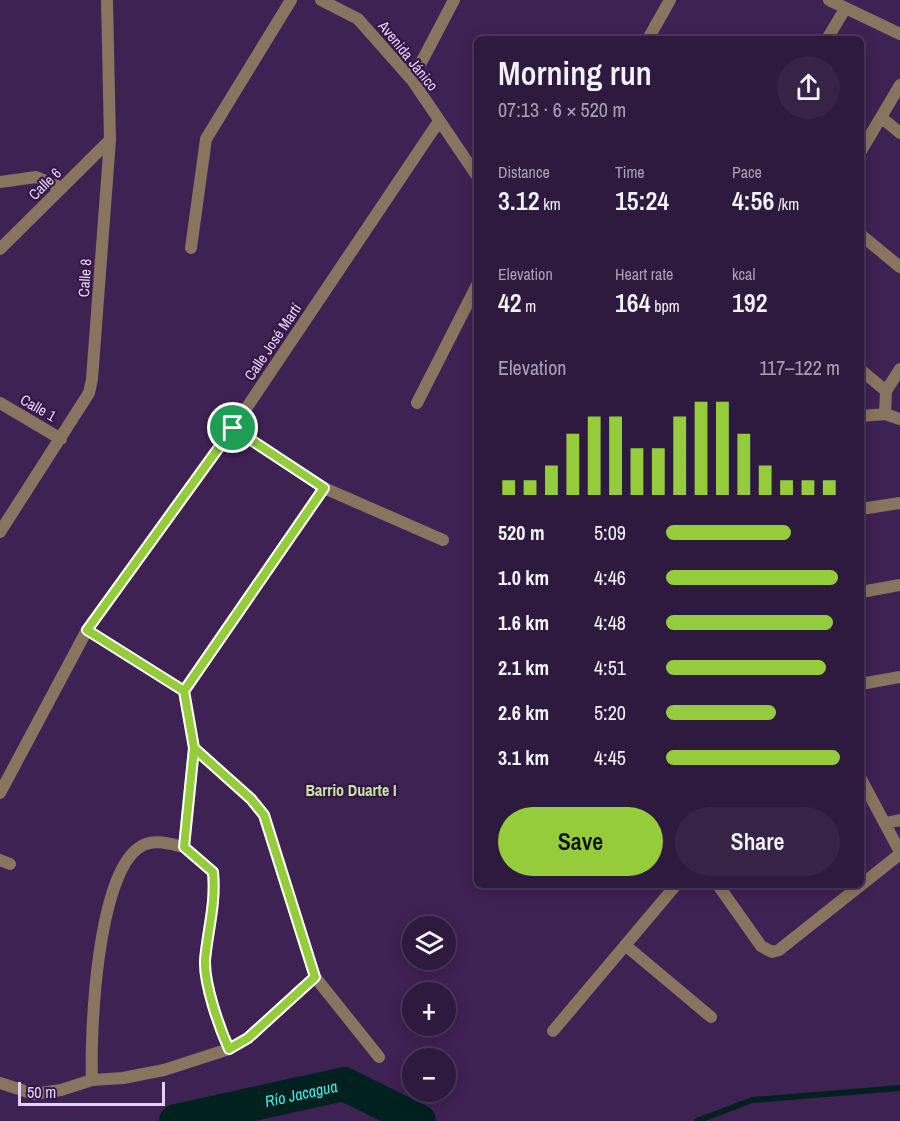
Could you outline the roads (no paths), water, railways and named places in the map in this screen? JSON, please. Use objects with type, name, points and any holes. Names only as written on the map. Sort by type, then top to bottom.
[{"type":"street","name":"Calle 8","points":[[0,532],[89,393],[92,379],[110,140],[107,0]]},
{"type":"street","points":[[190,248],[206,139],[291,0]]},
{"type":"street","name":"Avenida Jánico","points":[[321,0],[358,19],[412,80],[474,172]]},
{"type":"street","points":[[412,80],[454,0]]},
{"type":"street","points":[[650,36],[670,0]]},
{"type":"street","points":[[830,0],[900,34]]},
{"type":"street","points":[[829,36],[845,9]]},
{"type":"street","points":[[864,146],[900,85]]},
{"type":"street","points":[[882,118],[900,133]]},
{"type":"street","name":"Calle José Martí","points":[[0,793],[87,630],[233,428],[439,121]]},
{"type":"street","name":"Calle 6","points":[[0,249],[110,140]]},
{"type":"street","points":[[0,182],[36,177],[50,180],[62,188]]},
{"type":"street","points":[[864,237],[900,267]]},
{"type":"street","points":[[417,403],[474,291]]},
{"type":"street","points":[[885,414],[886,391],[900,369]]},
{"type":"street","points":[[864,373],[886,391]]},
{"type":"street","name":"Calle 1","points":[[0,403],[61,439]]},
{"type":"street","points":[[864,416],[885,414],[900,420]]},
{"type":"street","points":[[233,428],[324,488],[443,540]]},
{"type":"street","points":[[184,847],[194,748],[184,691],[324,488]]},
{"type":"street","points":[[864,508],[900,502]]},
{"type":"street","points":[[864,591],[900,585]]},
{"type":"street","points":[[87,630],[184,691]]},
{"type":"street","points":[[864,683],[900,677]]},
{"type":"street","points":[[194,748],[251,799],[264,815],[315,977],[379,1057]]},
{"type":"street","points":[[864,784],[900,853],[864,883]]},
{"type":"street","points":[[886,823],[900,820]]},
{"type":"street","points":[[92,1080],[94,1008],[108,902],[122,866],[140,846],[160,841],[184,847],[213,872],[215,897],[205,962],[217,1024],[229,1049]]},
{"type":"street","points":[[553,1031],[673,888]]},
{"type":"street","points":[[720,888],[760,946],[772,952],[779,950],[857,888]]},
{"type":"street","points":[[625,945],[711,1017]]},
{"type":"street","points":[[0,1083],[34,1094],[61,1090],[92,1080],[123,1078],[164,1070],[229,1049],[248,1038],[315,977]]},
{"type":"waterway","name":"Río Jacagua","points":[[176,1121],[344,1084],[419,1121]]},
{"type":"waterway","points":[[697,1121],[752,1100],[900,1088]]},
{"type":"district","name":"Barrio Duarte I","points":[[351,790]]}]
